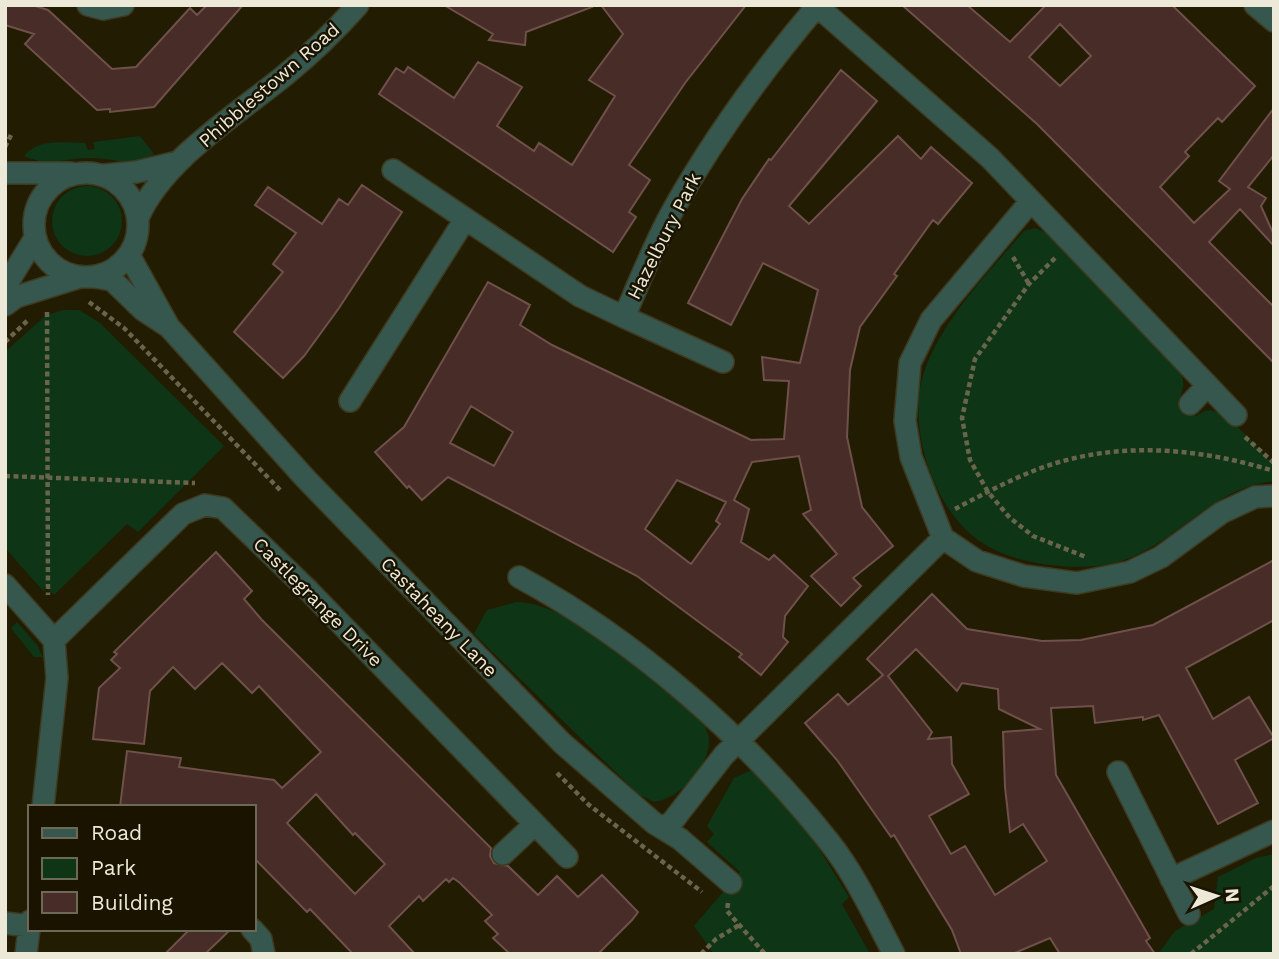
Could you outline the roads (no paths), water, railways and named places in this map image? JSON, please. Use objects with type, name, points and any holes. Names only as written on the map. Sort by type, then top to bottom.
[{"type":"street","points":[[88,5],[103,9],[123,5]]},
{"type":"street","name":"Phibblestown Road","points":[[138,218],[152,191],[178,162],[326,40],[358,5]]},
{"type":"street","points":[[1255,5],[1274,21]]},
{"type":"street","name":"Hazelbury Park","points":[[393,170],[464,221],[580,296],[624,317],[672,213],[716,138],[750,89],[817,6],[990,158],[1206,387],[1236,415]]},
{"type":"street","name":"Phibblestown Road","points":[[105,175],[147,170],[178,162]]},
{"type":"street","points":[[5,305],[16,298],[107,273],[129,255],[138,231],[138,218],[127,192],[105,175],[6,172]]},
{"type":"street","points":[[6,172],[24,195],[41,252],[51,265],[65,273],[87,277]]},
{"type":"street","points":[[5,287],[34,229],[37,204],[46,190],[59,179],[75,173]]},
{"type":"street","points":[[1031,201],[931,320],[910,363],[905,421],[911,457],[939,531],[977,561],[1024,576],[1077,583],[1130,572],[1161,557],[1222,513],[1255,497],[1274,496]]},
{"type":"street","points":[[350,401],[464,221]]},
{"type":"street","name":"Castaheany Lane","points":[[129,255],[169,327],[305,478],[514,695],[610,786],[730,883]]},
{"type":"street","name":"Castaheany Lane","points":[[87,277],[112,280],[143,310],[169,327]]},
{"type":"street","points":[[624,317],[723,362]]},
{"type":"street","points":[[1190,404],[1206,387]]},
{"type":"street","name":"Castlegrange Drive","points":[[54,640],[183,514],[205,505],[223,508],[309,591],[567,857]]},
{"type":"street","points":[[664,827],[672,821],[737,742],[939,531]]},
{"type":"street","points":[[519,577],[569,604],[614,635],[737,742],[831,844],[863,894],[894,954]]},
{"type":"street","points":[[5,585],[54,640],[57,678],[43,805]]},
{"type":"street","points":[[1118,772],[1189,914]]},
{"type":"street","points":[[503,854],[535,824]]},
{"type":"street","points":[[1171,879],[1274,831]]},
{"type":"street","points":[[5,923],[28,923]]},
{"type":"street","points":[[26,954],[28,931]]},
{"type":"street","points":[[254,931],[261,939],[264,954]]}]
